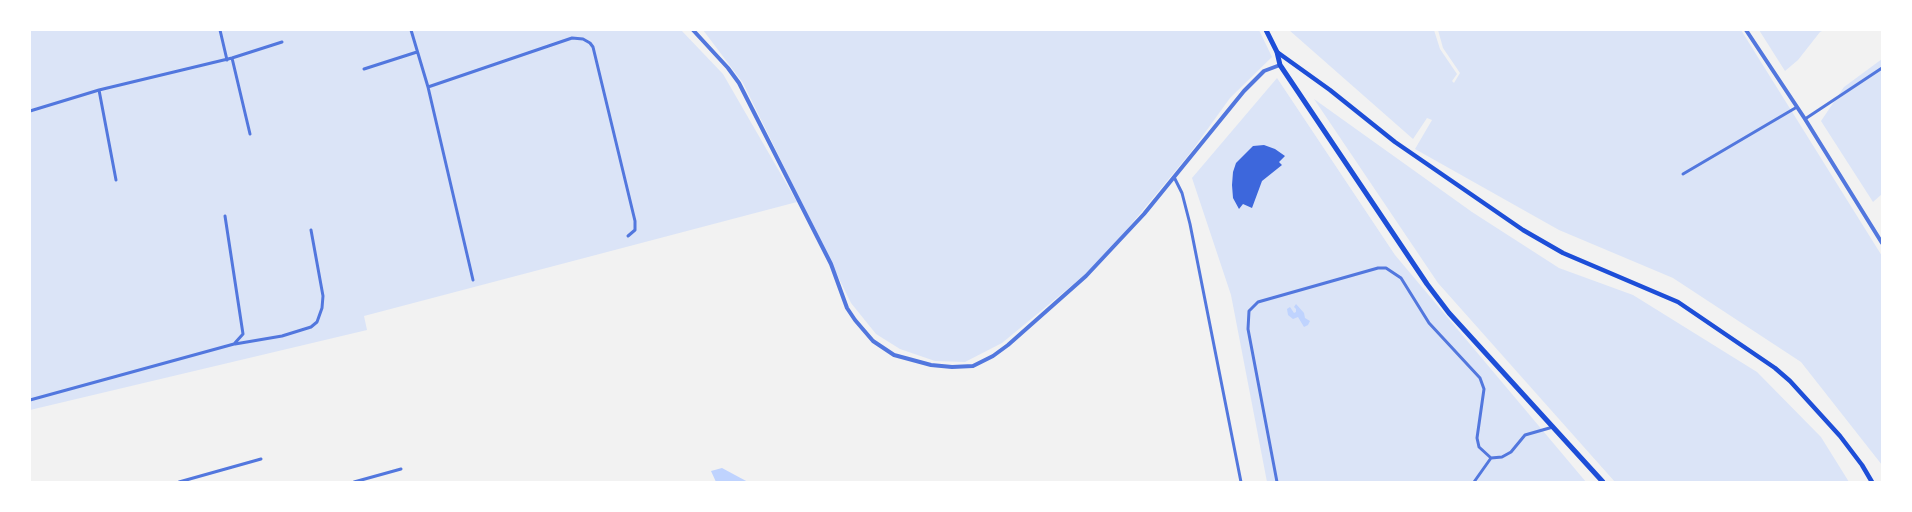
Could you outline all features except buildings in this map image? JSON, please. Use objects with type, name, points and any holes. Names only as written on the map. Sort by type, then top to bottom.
[{"type":"main road","points":[[1266,30],[1277,52],[1280,65],[1426,284],[1449,313],[1603,482]]},
{"type":"main road","points":[[1277,52],[1330,90],[1395,142],[1523,230],[1563,253],[1678,302],[1775,368],[1790,381],[1840,436],[1872,482]]},
{"type":"street","points":[[220,30],[227,60]]},
{"type":"street","points":[[411,30],[428,87],[473,280]]},
{"type":"street","points":[[695,30],[728,68],[748,100],[831,264],[847,308],[855,320],[873,341],[884,350],[913,361],[940,366],[966,367],[986,361],[1008,345],[1099,263],[1144,214],[1244,91],[1264,72],[1280,65]]},
{"type":"street","points":[[1746,30],[1805,119],[1882,244]]},
{"type":"street","points":[[428,87],[572,38],[583,39],[590,43],[593,47],[635,221],[635,230],[628,236]]},
{"type":"street","points":[[30,112],[99,90],[227,60],[282,42]]},
{"type":"street","points":[[364,70],[417,52]]},
{"type":"street","points":[[232,58],[250,134]]},
{"type":"street","points":[[1805,119],[1882,68]]},
{"type":"street","points":[[99,90],[116,180]]},
{"type":"street","points":[[1683,174],[1797,107]]},
{"type":"street","points":[[1174,177],[1182,193],[1190,224],[1241,482]]},
{"type":"street","points":[[226,216],[243,334],[234,344]]},
{"type":"street","points":[[30,400],[234,344],[282,336],[311,327],[317,322],[322,308],[323,296],[311,230]]},
{"type":"street","points":[[1277,482],[1248,329],[1249,311],[1258,302],[1378,268],[1386,268],[1401,278],[1429,323],[1480,378],[1484,389],[1477,438],[1479,447],[1491,458],[1502,457],[1511,452],[1525,435],[1553,427]]},
{"type":"street","points":[[1474,482],[1491,458]]},
{"type":"street","points":[[179,482],[261,459]]},
{"type":"street","points":[[354,482],[401,469]]},
{"type":"shaded area","points":[[30,30],[681,30],[723,74],[797,202],[364,316],[367,330],[30,410]]},
{"type":"shaded area","points":[[703,30],[1259,30],[1272,57],[1230,98],[1191,152],[1099,263],[1002,343],[965,362],[935,361],[900,349],[876,334],[851,303],[743,83]]},
{"type":"shaded area","points":[[1289,30],[1434,30],[1440,49],[1457,74],[1452,81],[1454,83],[1460,73],[1443,48],[1438,30],[1741,30],[1882,256],[1882,465],[1801,362],[1673,278],[1559,230],[1415,149],[1432,120],[1427,118],[1413,139]]},
{"type":"shaded area","points":[[1759,30],[1824,30],[1820,32],[1798,60],[1785,71]]},
{"type":"shaded area","points":[[1882,59],[1882,194],[1873,202],[1821,121],[1844,87]]},
{"type":"shaded area","points":[[1277,78],[1395,255],[1586,482],[1267,482],[1231,295],[1192,178]]},
{"type":"shaded area","points":[[1314,99],[1472,212],[1559,268],[1633,295],[1757,372],[1821,437],[1849,482],[1615,482],[1438,283]]},
{"type":"water","points":[[1296,304],[1304,313],[1305,318],[1310,321],[1304,327],[1298,317],[1293,319],[1288,315],[1287,309],[1290,307],[1294,313],[1296,312],[1294,307]]},
{"type":"water","points":[[722,468],[748,482],[716,482],[711,471]]}]
